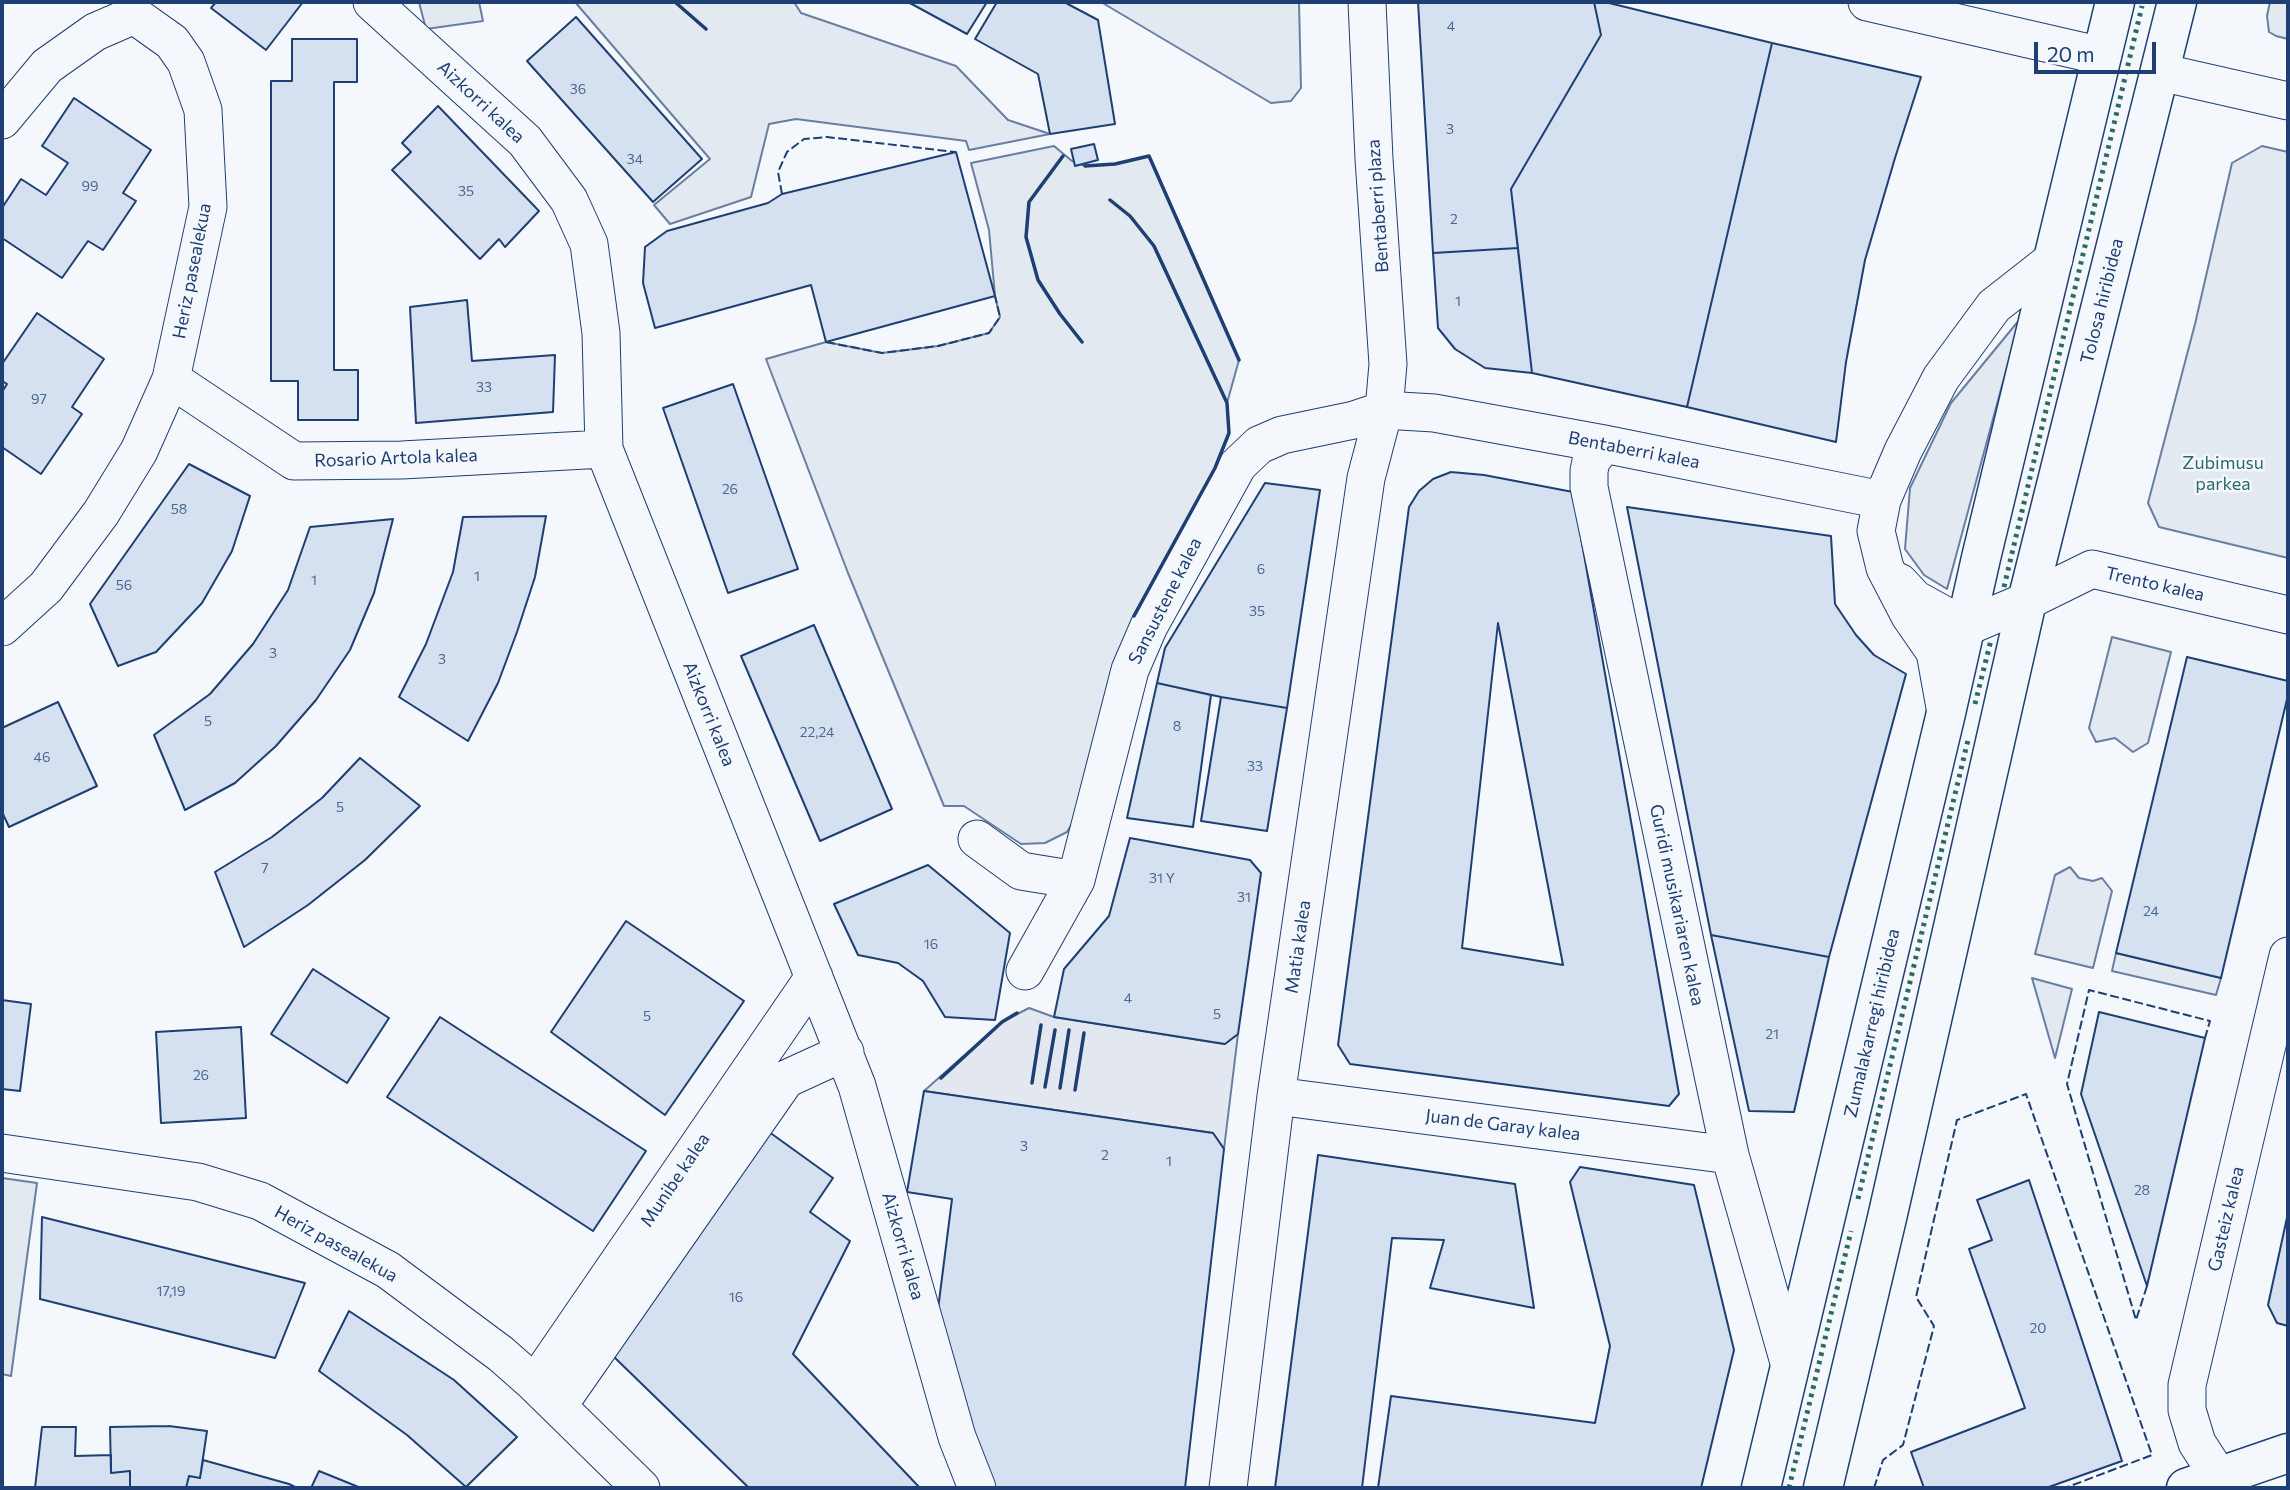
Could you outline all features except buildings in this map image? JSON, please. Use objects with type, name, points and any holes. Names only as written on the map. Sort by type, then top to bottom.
[{"type":"main road","points":[[2054,259],[2115,2]]},
{"type":"main road","name":"Tolosa hiribidea","points":[[2027,601],[2177,2]]},
{"type":"main road","name":"Zumalakarregi hiribidea","points":[[1761,1488],[2054,259]]},
{"type":"main road","points":[[1823,1488],[2027,601]]},
{"type":"main road","points":[[2202,1482],[2288,1453]]},
{"type":"street","name":"Aizkorri kalea","points":[[372,2],[525,141],[569,200],[589,244],[601,333],[604,449],[858,1086],[957,1437],[977,1488]]},
{"type":"street","name":"Bentaberri plaza","points":[[1367,2],[1374,159],[1388,364],[1384,410]]},
{"type":"street","points":[[1867,2],[2102,56]]},
{"type":"street","name":"Heriz pasealekua","points":[[2,120],[47,66],[134,8],[172,42],[186,62],[203,110],[208,206],[171,379],[139,451],[101,513],[46,587],[2,627]]},
{"type":"street","points":[[2160,72],[2288,101]]},
{"type":"street","points":[[1946,713],[1935,652],[1910,616],[1885,568],[1876,531],[1882,500],[1903,451],[1941,378],[1994,306],[2054,259]]},
{"type":"street","name":"Rosario Artola kalea","points":[[171,379],[294,461],[402,460],[604,449]]},
{"type":"street","name":"Bentaberri kalea","points":[[1384,410],[1434,413],[1882,500]]},
{"type":"street","name":"Sansustene kalea","points":[[1025,971],[1076,880],[1130,670],[1149,626],[1238,465],[1259,445],[1282,435],[1354,420],[1384,410]]},
{"type":"street","name":"Matia kalea","points":[[1228,1488],[1276,1096],[1366,478],[1384,410]]},
{"type":"street","name":"Guridi musikariaren kalea","points":[[1604,444],[1591,461],[1589,487],[1730,1155],[1790,1366]]},
{"type":"street","points":[[1885,568],[1915,598],[1966,627]]},
{"type":"street","name":"Trento kalea","points":[[1966,627],[2091,569],[2288,615]]},
{"type":"street","points":[[978,839],[1021,871],[1076,880]]},
{"type":"street","name":"Gasteiz kalea","points":[[2202,1482],[2197,1443],[2187,1410],[2187,1385],[2288,956]]},
{"type":"street","name":"Munibe kalea","points":[[547,1395],[814,977]]},
{"type":"street","name":"Munibe kalea","points":[[547,1395],[786,1079],[845,1052]]},
{"type":"street","name":"Juan de Garay kalea","points":[[1276,1096],[1730,1155]]},
{"type":"street","name":"Heriz pasealekua","points":[[2,1153],[198,1182],[260,1201],[388,1270],[501,1354],[547,1395],[641,1488]]},
{"type":"green space","points":[[419,2],[479,2],[483,21],[426,29]]},
{"type":"green space","points":[[575,2],[794,2],[801,13],[956,66],[1008,120],[1050,134],[969,150],[966,141],[796,119],[769,124],[751,197],[670,224],[654,205],[710,159]]},
{"type":"green space","points":[[1101,2],[1299,2],[1301,88],[1291,101],[1271,103]]},
{"type":"green space","points":[[2270,2],[2288,2],[2288,39],[2269,32],[2267,16]]},
{"type":"green space","points":[[1054,146],[1072,161],[1085,166],[1115,164],[1149,156],[1239,360],[1227,403],[1229,433],[1215,468],[1137,610],[1118,658],[1081,808],[1067,832],[1045,843],[1021,844],[964,806],[944,806],[848,573],[766,359],[826,342],[882,353],[938,346],[989,333],[1000,317],[995,296],[989,230],[971,163]]},
{"type":"green space","name":"Zubimusu parkea","points":[[2262,146],[2288,152],[2288,558],[2159,527],[2148,503],[2195,324],[2232,163]]},
{"type":"green space","points":[[2020,319],[1947,589],[1924,575],[1905,549],[1910,488],[1951,403]]},
{"type":"green space","points":[[2112,637],[2171,652],[2148,743],[2133,752],[2115,738],[2096,742],[2089,728]]},
{"type":"green space","points":[[2070,867],[2079,878],[2093,881],[2102,878],[2112,891],[2093,968],[2035,954],[2055,875]]},
{"type":"green space","points":[[2116,953],[2221,978],[2216,995],[2112,971]]},
{"type":"green space","points":[[2032,978],[2072,989],[2055,1058]]},
{"type":"green space","points":[[2,1178],[37,1183],[11,1376],[2,1374]]},
{"type":"shaded area","points":[[1029,1008],[1054,1017],[1224,1044],[1238,1034],[1224,1149],[1213,1133],[924,1091],[1002,1022]]},
{"type":"hedge","points":[[2004,587],[2142,6]]},
{"type":"hedge","points":[[1975,704],[1991,640]]},
{"type":"hedge","points":[[1858,1199],[1968,740]]},
{"type":"hedge","points":[[1789,1488],[1851,1231]]},
{"type":"fence","points":[[782,194],[778,172],[787,152],[804,139],[827,137],[955,152]]},
{"type":"fence","points":[[826,342],[882,353],[938,346],[989,333],[1000,317],[995,296]]},
{"type":"fence","points":[[2147,1286],[2136,1320],[2067,1084],[2089,990],[2210,1021],[2205,1038]]},
{"type":"fence","points":[[1874,1488],[1883,1460],[1903,1445],[1934,1326],[1916,1297],[1957,1120],[2026,1094],[2152,1455],[2065,1488]]},
{"type":"wall","points":[[675,2],[706,29]]},
{"type":"wall","points":[[1063,156],[1029,202],[1026,237],[1038,280],[1082,342]]},
{"type":"wall","points":[[1085,166],[1115,164],[1149,156],[1239,360]]},
{"type":"wall","points":[[1110,200],[1130,216],[1154,246],[1227,403],[1229,433],[1215,468],[1134,616]]},
{"type":"wall","points":[[941,1078],[1002,1022],[1017,1013]]},
{"type":"wall","points":[[1032,1083],[1041,1025]]},
{"type":"wall","points":[[1045,1087],[1055,1030]]},
{"type":"wall","points":[[1060,1088],[1069,1030]]},
{"type":"wall","points":[[1075,1090],[1084,1033]]}]
